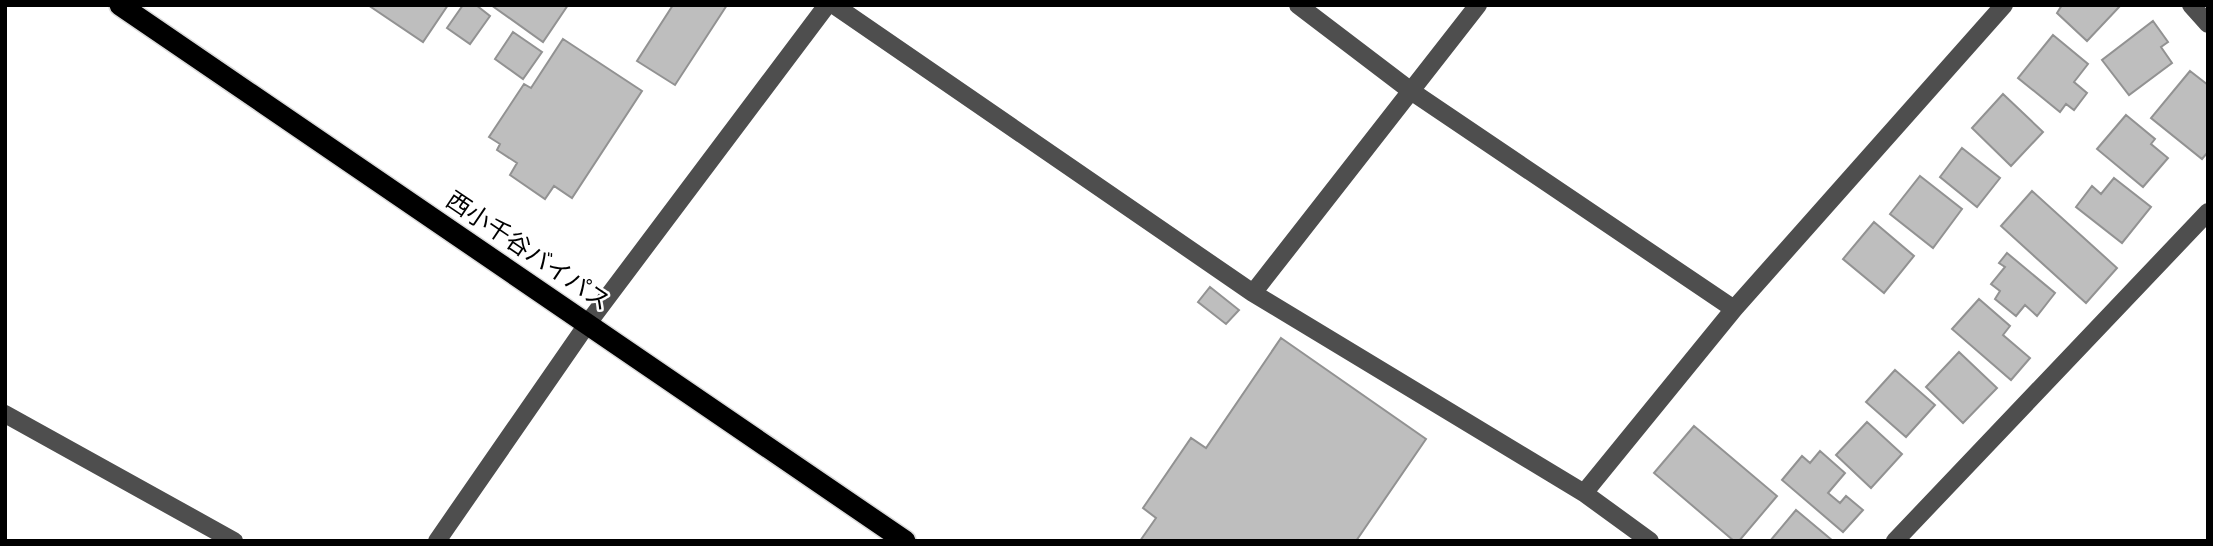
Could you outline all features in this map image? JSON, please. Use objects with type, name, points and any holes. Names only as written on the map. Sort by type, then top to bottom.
[{"type":"highway","name":"西小千谷バイパス","points":[[120,5],[905,541]]},
{"type":"street","points":[[437,541],[587,323],[827,5]]},
{"type":"street","points":[[834,5],[1253,293],[1584,493],[1650,541]]},
{"type":"street","points":[[1298,5],[1411,90],[1734,309]]},
{"type":"street","points":[[1253,293],[1478,5]]},
{"type":"street","points":[[1584,493],[1734,309],[2004,5]]},
{"type":"street","points":[[2190,5],[2208,24]]},
{"type":"street","points":[[1895,541],[2208,212]]},
{"type":"street","points":[[5,414],[234,541]]},
{"type":"building","points":[[368,5],[448,5],[423,42]]},
{"type":"building","points":[[463,5],[476,5],[490,16],[470,44],[447,28]]},
{"type":"building","points":[[491,5],[568,5],[543,42]]},
{"type":"building","points":[[673,5],[727,5],[675,85],[637,61]]},
{"type":"building","points":[[2062,5],[2121,5],[2087,41],[2057,13]]},
{"type":"building","points":[[2153,21],[2168,42],[2161,47],[2172,63],[2129,95],[2102,60]]},
{"type":"building","points":[[513,32],[542,52],[523,79],[495,59]]},
{"type":"building","points":[[2053,35],[2088,64],[2074,82],[2087,93],[2074,110],[2066,104],[2060,112],[2018,78]]},
{"type":"building","points":[[563,39],[642,91],[572,198],[554,186],[545,199],[510,175],[517,163],[497,150],[500,144],[489,137],[524,84],[531,88]]},
{"type":"building","points":[[2190,71],[2208,85],[2208,152],[2202,159],[2151,118]]},
{"type":"building","points":[[2003,94],[2043,132],[2011,166],[1972,128]]},
{"type":"building","points":[[2126,115],[2155,139],[2151,144],[2168,158],[2143,187],[2097,149]]},
{"type":"building","points":[[1962,148],[2000,178],[1977,207],[1940,177]]},
{"type":"building","points":[[1920,176],[1962,209],[1933,248],[1890,214]]},
{"type":"building","points":[[2114,178],[2151,207],[2122,243],[2076,207],[2092,186],[2101,194]]},
{"type":"building","points":[[2032,191],[2117,268],[2086,303],[2001,226]]},
{"type":"building","points":[[1874,222],[1914,256],[1884,293],[1843,259]]},
{"type":"building","points":[[2007,253],[2055,293],[2037,316],[2025,305],[2016,316],[1995,299],[2000,291],[1991,284],[2005,267],[1999,263]]},
{"type":"building","points":[[1210,287],[1239,310],[1226,324],[1198,302]]},
{"type":"building","points":[[1979,299],[2010,326],[2003,335],[2030,358],[2011,380],[1952,329]]},
{"type":"building","points":[[1281,338],[1426,439],[1356,541],[1140,541],[1156,518],[1143,508],[1191,438],[1206,448]]},
{"type":"building","points":[[1959,352],[1997,388],[1963,423],[1926,387]]},
{"type":"building","points":[[1895,370],[1935,405],[1906,437],[1866,402]]},
{"type":"building","points":[[1867,422],[1902,454],[1871,488],[1836,455]]},
{"type":"building","points":[[1694,426],[1777,496],[1739,541],[1734,541],[1654,473]]},
{"type":"building","points":[[1820,451],[1845,473],[1828,493],[1840,503],[1846,496],[1863,510],[1843,532],[1782,480],[1802,456],[1810,463]]},
{"type":"building","points":[[1796,510],[1833,541],[1770,541]]}]
